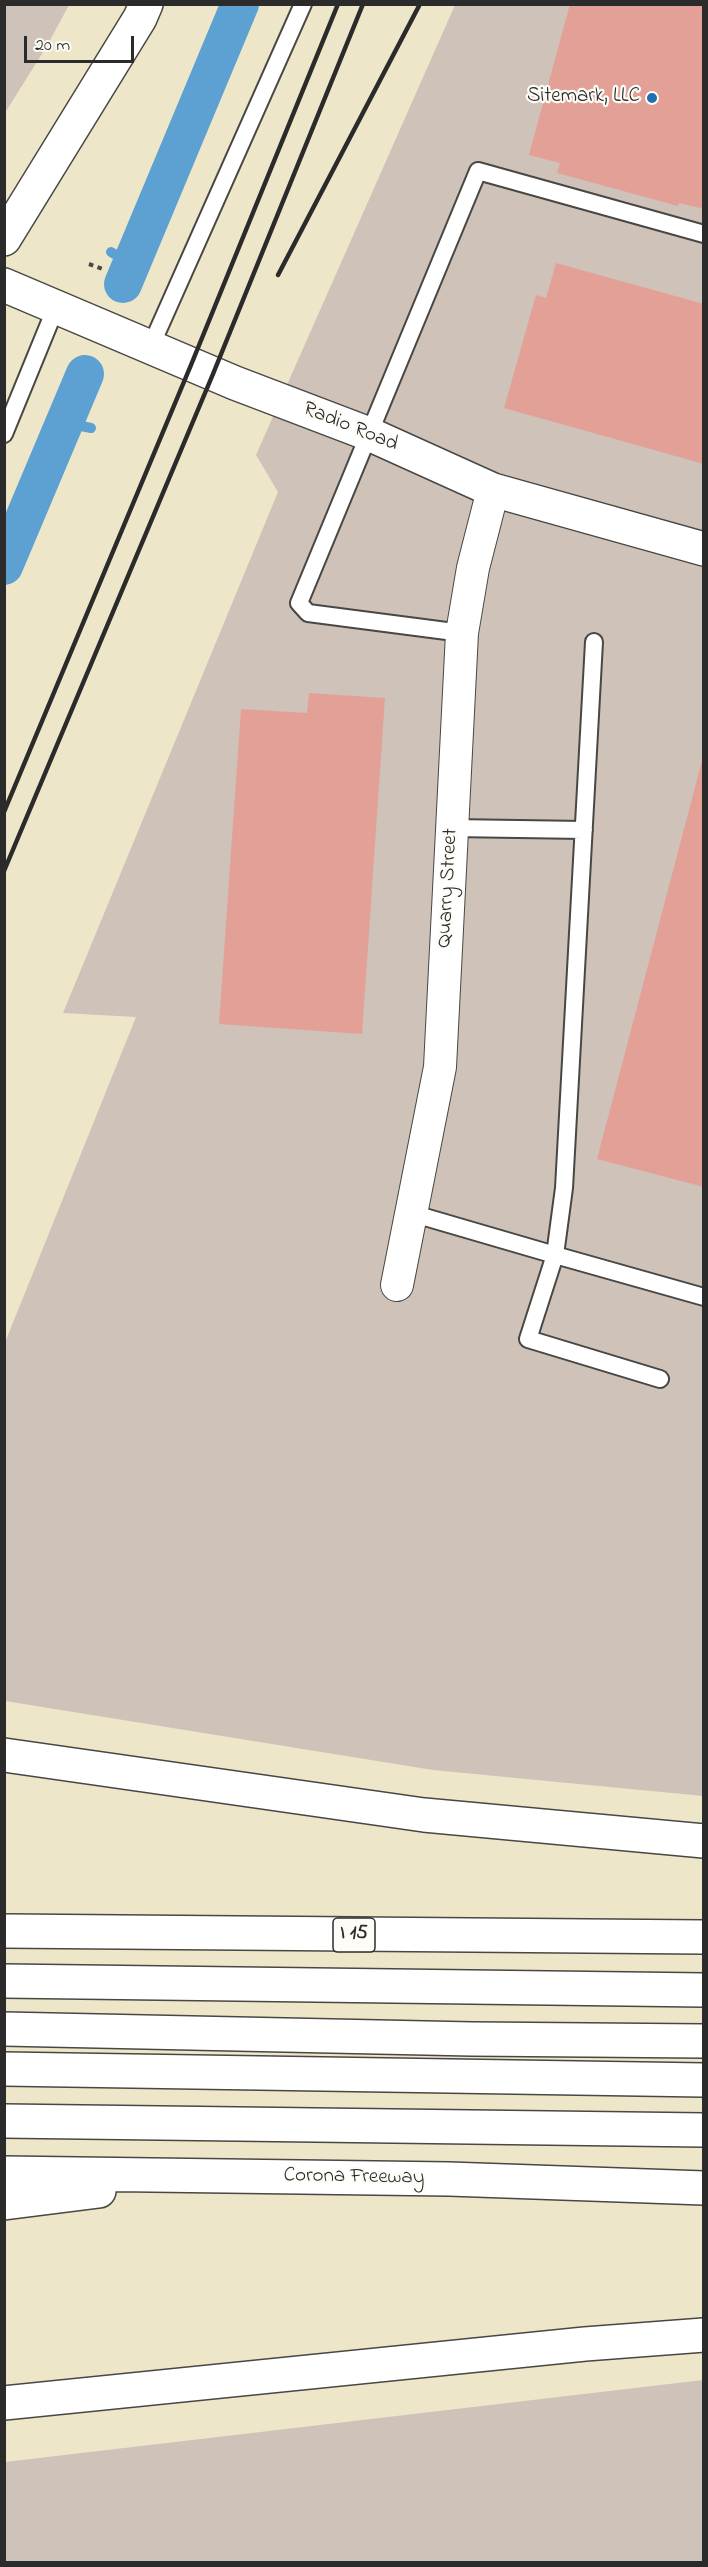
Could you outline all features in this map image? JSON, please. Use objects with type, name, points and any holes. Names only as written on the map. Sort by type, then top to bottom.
[{"type":"main road","points":[[4,239],[134,28],[146,4]]},
{"type":"main road","name":"Radio Road","points":[[4,285],[142,344],[369,434],[493,490],[704,549]]},
{"type":"main road","points":[[4,1749],[86,1767]]},
{"type":"main road","points":[[4,1755],[424,1815],[704,1841]]},
{"type":"main road","name":"I 15","points":[[4,1931],[704,1938]]},
{"type":"main road","points":[[4,1981],[704,1990]]},
{"type":"main road","points":[[4,2029],[472,2039],[704,2041]]},
{"type":"main road","points":[[4,2069],[704,2080]]},
{"type":"main road","points":[[4,2121],[704,2130]]},
{"type":"main road","name":"Corona Freeway","points":[[4,2173],[449,2179],[704,2188]]},
{"type":"main road","points":[[4,2203],[219,2176]]},
{"type":"main road","points":[[4,2403],[574,2345],[704,2335]]},
{"type":"street","name":"Quarry Street","points":[[397,1285],[440,1067],[462,633],[473,568],[493,490]]},
{"type":"lane","points":[[142,344],[303,4]]},
{"type":"lane","points":[[462,633],[308,613],[299,603],[478,171],[704,234]]},
{"type":"lane","points":[[4,434],[66,312]]},
{"type":"lane","points":[[594,642],[564,1188],[555,1255],[528,1339],[660,1379]]},
{"type":"lane","points":[[452,828],[584,830]]},
{"type":"lane","points":[[411,1213],[704,1297]]},
{"type":"path","points":[[89,264],[103,268]]},
{"type":"shaded area","points":[[5,4],[69,5],[48,44],[5,113]]},
{"type":"shaded area","points":[[455,5],[703,5],[703,1796],[433,1770],[5,1701],[4,1345],[136,1017],[63,1013],[278,492],[256,455]]},
{"type":"shaded area","points":[[703,2380],[703,2562],[5,2562],[5,2462]]},
{"type":"building","points":[[570,4],[704,4],[704,209],[679,203],[678,206],[557,173],[560,163],[529,155]]},
{"type":"building","points":[[556,263],[704,304],[704,464],[504,408],[536,295],[546,298]]},
{"type":"building","points":[[309,693],[385,698],[362,1034],[219,1024],[241,709],[307,713]]},
{"type":"building","points":[[704,757],[704,1187],[597,1159]]},
{"type":"waterway","points":[[123,284],[240,4]]},
{"type":"waterway","points":[[111,252],[131,264]]},
{"type":"waterway","points":[[4,566],[85,374]]},
{"type":"waterway","points":[[76,425],[91,428]]},
{"type":"railway","points":[[4,812],[191,365],[338,4]]},
{"type":"railway","points":[[4,871],[213,374],[363,4]]},
{"type":"railway","points":[[278,275],[420,4]]},
{"type":"place","name":"Sitemark, LLC","points":[[652,98]]}]
